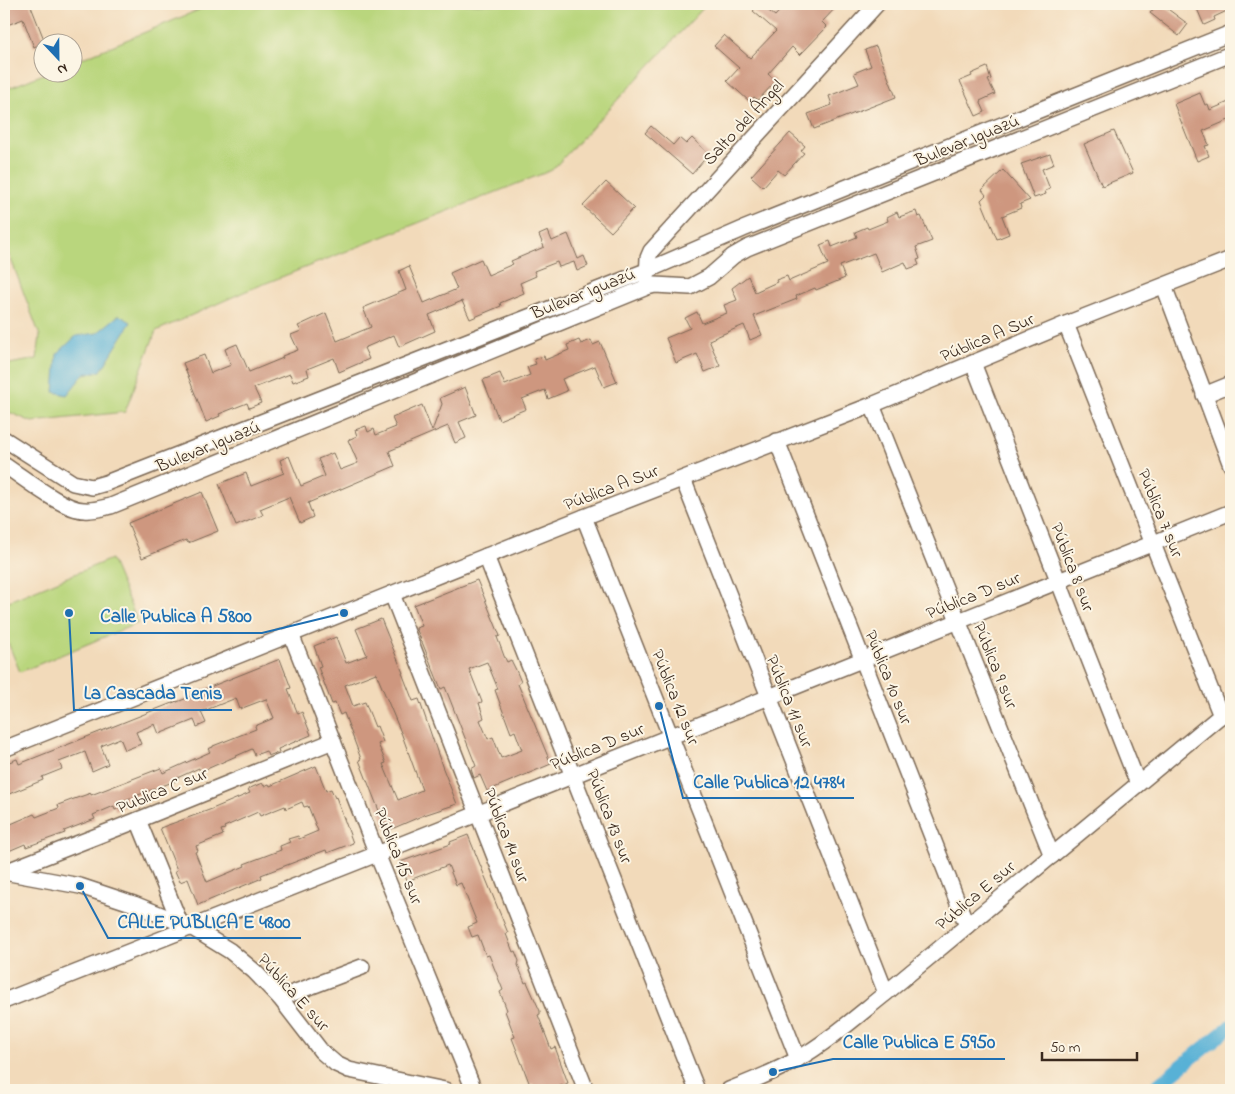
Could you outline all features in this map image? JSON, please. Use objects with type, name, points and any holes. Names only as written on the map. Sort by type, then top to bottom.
[{"type":"street","name":"Salto del Ángel","points":[[646,270],[651,251],[877,4]]},
{"type":"street","name":"Bulevar Iguazú","points":[[4,439],[73,483],[92,487],[372,379],[646,270],[1231,33]]},
{"type":"street","name":"Bulevar Iguazú","points":[[4,465],[51,496],[74,508],[96,510],[111,506],[647,287],[655,285],[690,287],[709,277],[733,256],[747,248],[1231,54]]},
{"type":"street","points":[[970,138],[977,156]]},
{"type":"street","points":[[724,238],[732,248],[733,256]]},
{"type":"street","name":"Pública A Sur","points":[[4,750],[584,517],[872,405],[1066,324],[1231,259]]},
{"type":"street","points":[[646,270],[647,287]]},
{"type":"street","points":[[1164,286],[1231,465]]},
{"type":"street","name":"Pública 7 sur","points":[[1066,324],[1153,544],[1226,711]]},
{"type":"street","name":"Pública 8 sur","points":[[973,363],[1138,784]]},
{"type":"street","points":[[372,379],[379,397]]},
{"type":"street","points":[[1204,395],[1231,384]]},
{"type":"street","name":"Pública 9 sur","points":[[872,405],[1052,856]]},
{"type":"street","name":"Pública 10 sur","points":[[777,441],[967,926]]},
{"type":"street","points":[[124,476],[132,498]]},
{"type":"street","name":"Pública 11 sur","points":[[682,479],[886,993]]},
{"type":"street","name":"Pública D sur","points":[[4,1001],[185,925],[377,854],[1231,512]]},
{"type":"street","name":"Pública 12 sur","points":[[584,517],[798,1059]]},
{"type":"street","name":"Pública 13 sur","points":[[486,556],[697,1090]]},
{"type":"street","name":"Pública 14 sur","points":[[392,594],[586,1090]]},
{"type":"street","name":"Pública 15 sur","points":[[291,634],[377,854],[474,1090]]},
{"type":"street","name":"Pública E sur","points":[[729,1090],[798,1059],[836,1033],[1226,711]]},
{"type":"street","name":"Publica C sur","points":[[4,872],[333,741]]},
{"type":"street","points":[[138,820],[185,925]]},
{"type":"street","name":"Pública E sur","points":[[4,872],[80,886],[134,904],[185,925],[230,951],[254,971],[280,998],[321,1051],[336,1064],[350,1070],[445,1090]]},
{"type":"street","points":[[280,998],[362,967]]},
{"type":"green space","points":[[213,4],[707,4],[552,170],[246,291],[156,331],[125,412],[32,422],[4,410],[4,365],[37,359],[40,336],[4,241],[4,90],[32,79],[32,82],[82,82],[82,58]]},
{"type":"green space","points":[[111,559],[138,623],[20,672],[4,633],[4,603]]},
{"type":"water","points":[[119,315],[131,322],[101,371],[84,374],[67,395],[54,392],[57,354],[76,336],[97,333]]},
{"type":"building","points":[[4,4],[30,4],[41,32],[32,32],[32,42],[23,19],[7,25],[4,16]]},
{"type":"building","points":[[760,4],[775,16],[786,4],[839,4],[822,22],[827,27],[800,55],[792,47],[768,74],[776,81],[758,100],[754,97],[750,102],[727,81],[739,68],[714,46],[724,35],[750,58],[776,31],[753,11]]},
{"type":"building","points":[[1158,4],[1161,4],[1188,24],[1179,36],[1150,13]]},
{"type":"building","points":[[1195,4],[1231,4],[1231,9],[1214,17],[1215,20],[1204,25]]},
{"type":"building","points":[[876,46],[896,97],[814,129],[808,114],[832,105],[829,96],[859,84],[854,73],[871,66],[865,50]]},
{"type":"building","points":[[987,67],[991,79],[988,80],[995,94],[980,101],[985,112],[976,116],[960,81]]},
{"type":"building","points":[[1200,93],[1205,105],[1208,104],[1210,110],[1231,101],[1231,119],[1203,131],[1209,145],[1205,146],[1209,156],[1197,161],[1174,104]]},
{"type":"building","points":[[651,126],[673,145],[679,138],[686,144],[692,138],[709,154],[692,174],[645,133]]},
{"type":"building","points":[[1114,131],[1133,173],[1102,186],[1084,144]]},
{"type":"building","points":[[790,133],[805,146],[801,151],[804,153],[784,175],[778,170],[763,187],[751,176]]},
{"type":"building","points":[[1050,154],[1054,164],[1042,169],[1050,189],[1045,191],[1046,194],[1034,198],[1021,164]]},
{"type":"building","points":[[1003,170],[1030,200],[1020,204],[1021,208],[1002,216],[1009,234],[997,239],[981,200],[986,195],[982,190]]},
{"type":"building","points":[[606,182],[634,208],[611,232],[583,206]]},
{"type":"building","points":[[916,211],[918,217],[921,216],[932,241],[916,247],[920,259],[917,260],[919,265],[908,269],[905,262],[882,272],[874,253],[840,266],[845,278],[816,290],[815,288],[796,296],[797,299],[754,316],[762,335],[750,340],[744,325],[709,340],[720,366],[705,372],[697,354],[676,363],[666,338],[690,328],[685,318],[697,312],[702,323],[727,313],[724,305],[737,300],[732,288],[748,276],[755,292],[787,276],[789,281],[828,264],[820,245],[830,241],[832,247],[857,237],[855,232],[888,221],[887,217],[897,212],[899,217]]},
{"type":"building","points":[[548,231],[552,241],[568,234],[578,259],[584,256],[588,266],[577,271],[574,262],[559,267],[557,262],[534,271],[536,276],[520,283],[524,293],[500,303],[501,306],[470,319],[462,301],[429,315],[435,331],[399,347],[394,335],[364,348],[369,359],[339,372],[334,358],[307,369],[309,376],[293,382],[290,374],[254,388],[261,403],[249,408],[247,403],[219,414],[220,416],[206,422],[183,363],[204,355],[211,373],[231,365],[225,349],[237,344],[249,372],[298,350],[291,335],[301,331],[298,326],[326,313],[337,341],[371,327],[363,308],[406,290],[399,271],[409,266],[424,303],[457,289],[450,273],[481,259],[488,275],[513,264],[511,261],[544,247],[539,235]]},
{"type":"building","points":[[579,340],[581,344],[591,340],[593,345],[600,342],[617,382],[604,387],[595,366],[562,379],[567,391],[548,399],[545,390],[522,399],[526,409],[499,420],[483,380],[500,373],[505,385],[530,375],[527,367],[536,364],[534,359],[544,356],[545,360],[569,350],[567,345]]},
{"type":"building","points":[[465,387],[476,415],[459,422],[466,438],[455,443],[448,426],[389,451],[395,466],[308,503],[313,517],[300,523],[289,497],[260,509],[263,515],[236,526],[219,484],[246,473],[251,486],[284,473],[280,460],[289,456],[301,486],[325,476],[318,459],[333,453],[340,470],[358,463],[348,440],[357,436],[355,430],[366,426],[368,432],[374,429],[376,435],[396,427],[392,418],[422,405],[432,431],[442,404],[440,398]]},
{"type":"building","points":[[202,492],[218,531],[188,543],[186,540],[142,558],[128,523]]},
{"type":"building","points":[[477,580],[500,636],[497,637],[504,656],[507,662],[511,660],[516,670],[521,682],[518,684],[551,764],[487,791],[480,775],[474,778],[471,769],[476,766],[445,687],[441,689],[416,628],[422,626],[414,605]],"holes":[[[487,662],[498,689],[495,690],[511,733],[515,731],[522,750],[501,758],[493,737],[488,739],[480,720],[484,718],[479,703],[482,702],[469,669]]]},
{"type":"building","points":[[381,619],[413,701],[419,699],[457,804],[424,815],[387,831],[359,760],[361,759],[344,713],[340,715],[335,703],[332,704],[318,667],[321,666],[314,646],[336,637],[346,663],[367,655],[356,629]],"holes":[[[376,673],[402,735],[422,790],[398,800],[383,764],[386,763],[378,744],[383,742],[377,726],[375,727],[365,702],[353,706],[345,685]]]},
{"type":"building","points":[[280,659],[291,688],[288,689],[298,714],[302,712],[311,735],[278,749],[279,752],[268,756],[266,751],[255,755],[252,749],[200,772],[199,768],[177,778],[178,780],[125,800],[127,805],[115,810],[114,806],[93,815],[95,819],[64,831],[65,833],[26,847],[25,844],[4,853],[4,827],[34,814],[36,817],[59,808],[58,805],[91,793],[91,795],[161,768],[163,773],[210,752],[208,749],[213,746],[256,729],[255,726],[274,718],[266,699],[240,709],[236,698],[201,712],[206,723],[197,727],[194,720],[159,734],[155,724],[136,732],[141,744],[125,750],[120,738],[101,746],[108,764],[92,771],[85,752],[59,762],[62,769],[42,777],[43,780],[9,794],[7,789],[4,790],[4,764],[17,759],[19,764],[200,693],[200,691]]},
{"type":"building","points":[[316,766],[326,791],[331,789],[336,797],[353,843],[327,853],[326,850],[261,875],[262,878],[198,905],[188,879],[180,882],[160,828],[250,793],[248,789],[262,783],[264,786],[269,784],[270,786]],"holes":[[[302,802],[304,807],[308,806],[318,831],[299,839],[298,836],[288,839],[290,842],[280,846],[281,850],[244,864],[245,866],[207,882],[195,852],[198,851],[196,846],[223,835],[221,830],[225,829],[224,827],[258,812],[260,816],[285,806],[286,809]]]},
{"type":"building","points":[[468,835],[508,933],[506,934],[513,952],[515,951],[519,961],[518,965],[525,983],[527,982],[540,1011],[538,1015],[551,1049],[555,1047],[568,1083],[550,1090],[535,1090],[533,1084],[530,1085],[512,1038],[515,1037],[500,992],[503,990],[489,955],[486,956],[478,935],[472,937],[468,927],[477,923],[461,883],[456,885],[448,865],[407,881],[400,862],[451,844],[450,842]]},
{"type":"waterway","points":[[1152,1090],[1231,1026]]},
{"type":"place","name":"La Cascada Tenis","points":[[69,613]]},
{"type":"place","name":"Calle Publica A 5800","points":[[344,613]]},
{"type":"place","name":"Calle Publica 12 4784","points":[[659,706]]},
{"type":"place","name":"CALLE PUBLICA E 4800","points":[[80,886]]},
{"type":"place","name":"Calle Publica E 5950","points":[[773,1072]]}]
